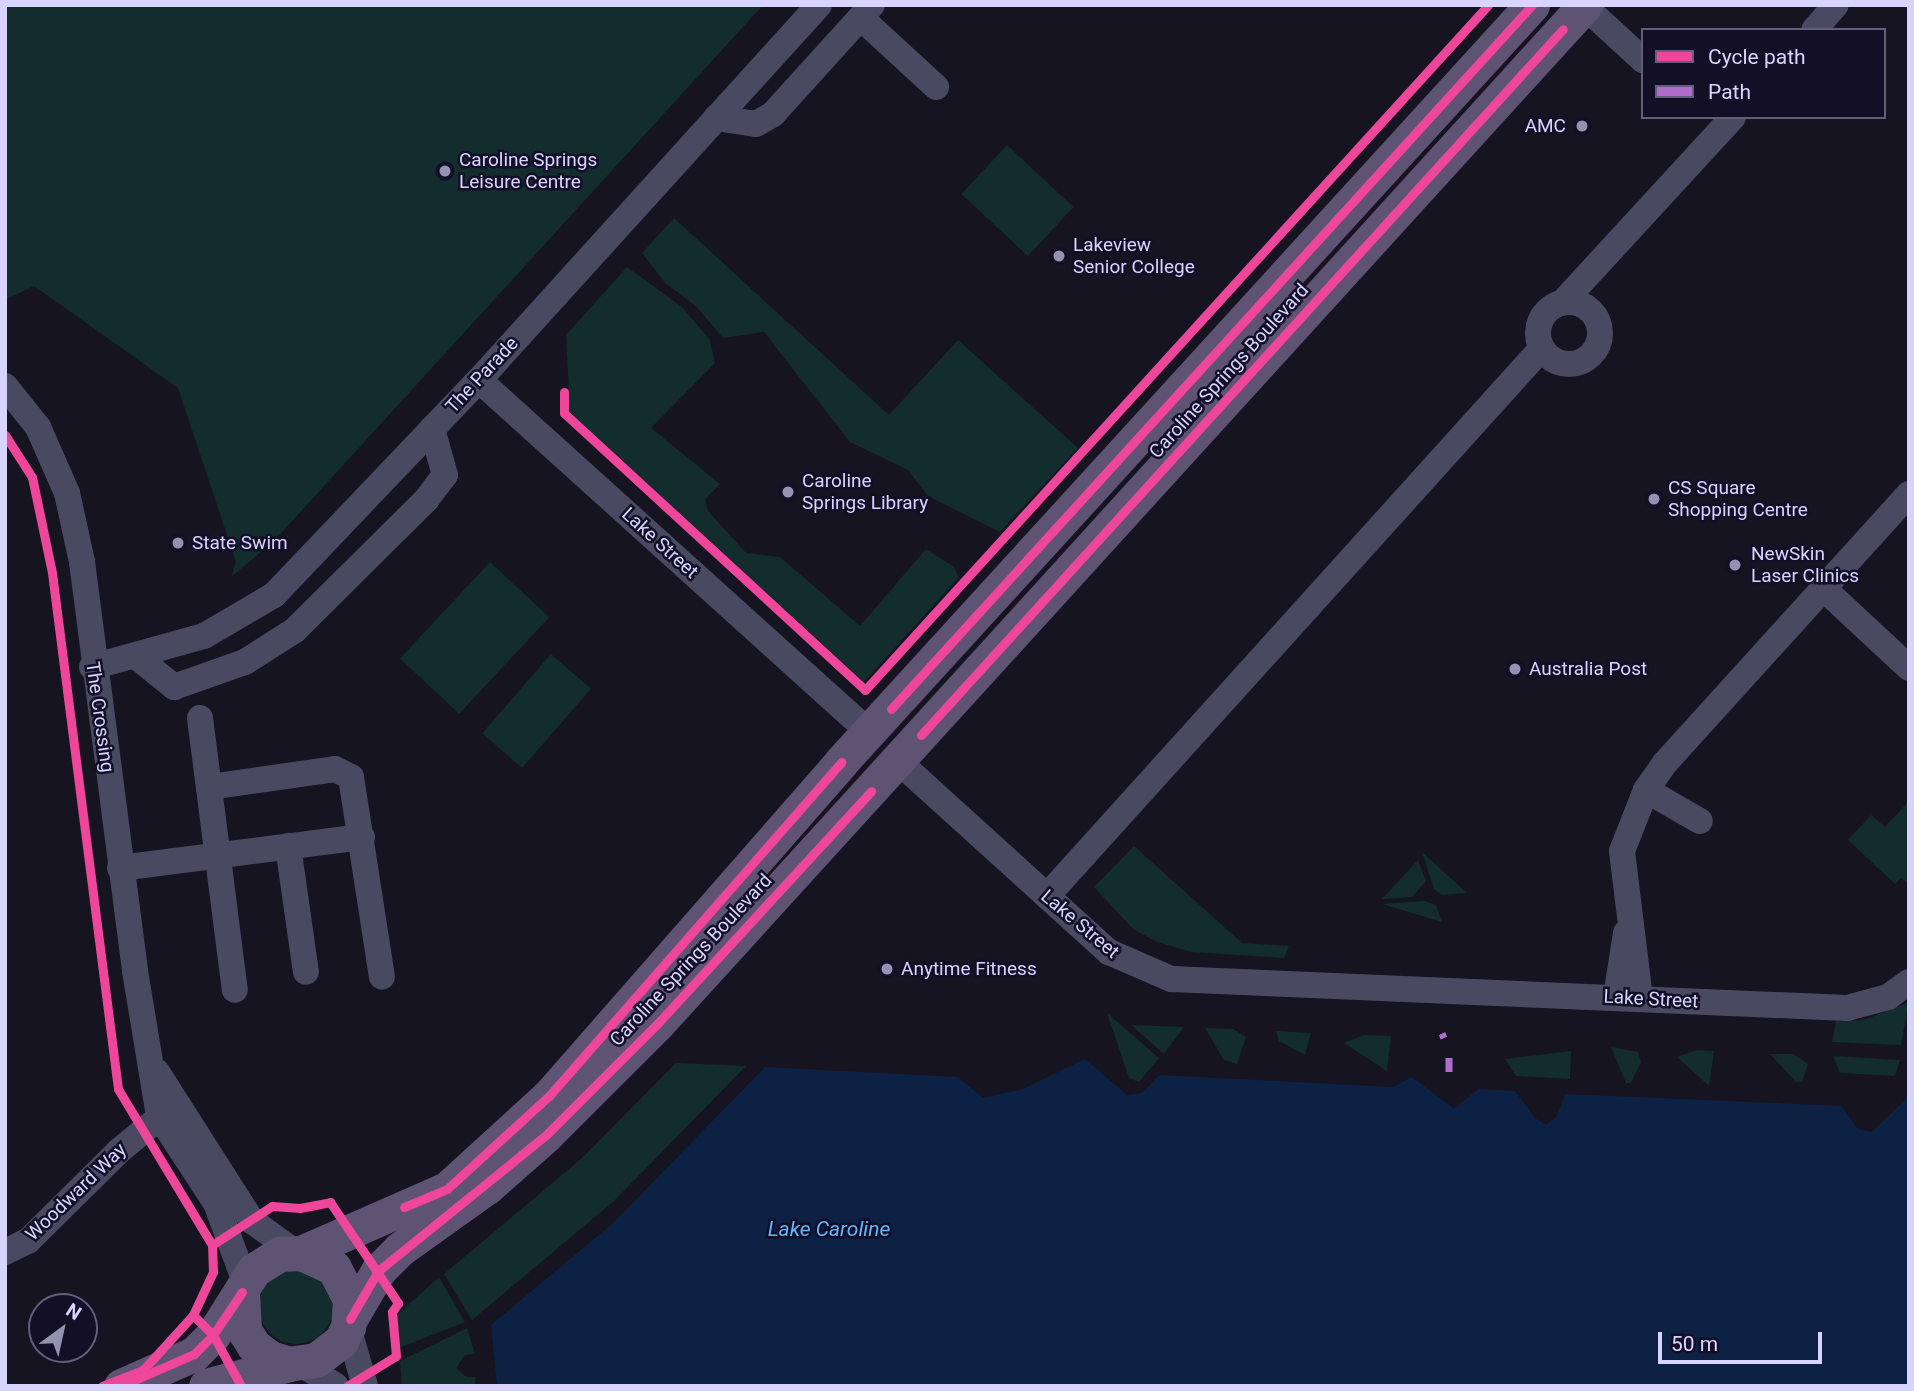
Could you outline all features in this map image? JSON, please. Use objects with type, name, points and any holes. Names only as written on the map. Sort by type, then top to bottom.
[{"type":"main road","name":"Caroline Springs Boulevard","points":[[298,1252],[447,1189],[549,1096],[869,732],[1532,5]]},
{"type":"main road","name":"Caroline Springs Boulevard","points":[[349,1323],[378,1271],[547,1135],[658,1023],[1584,5]]},
{"type":"main road","name":"Lake Street","points":[[869,732],[898,761]]},
{"type":"main road","points":[[121,1386],[194,1354],[213,1335],[244,1287],[266,1260],[298,1252],[334,1268],[345,1283],[349,1323],[330,1352],[295,1364],[206,1386]]},
{"type":"main road","points":[[244,1287],[244,1330],[254,1346],[295,1364]]},
{"type":"street","name":"The Parade","points":[[92,667],[137,657],[204,636],[274,596],[479,380],[819,5]]},
{"type":"street","points":[[1584,5],[1641,58]]},
{"type":"street","points":[[1816,28],[1836,5]]},
{"type":"street","points":[[716,118],[756,124],[773,114],[867,12],[936,87]]},
{"type":"street","points":[[1047,896],[1542,348],[1541,319],[1563,302],[1719,122]]},
{"type":"street","points":[[1542,348],[1557,361],[1577,363],[1598,342],[1593,313],[1575,303],[1563,302]]},
{"type":"street","name":"Lake Street","points":[[479,380],[869,732]]},
{"type":"street","name":"The Crossing","points":[[5,386],[38,427],[67,494],[82,562],[92,667],[120,868],[152,1064],[168,1109],[216,1203],[244,1287]]},
{"type":"street","points":[[137,657],[174,687],[245,662],[295,630],[426,500],[445,475],[432,429]]},
{"type":"street","points":[[1628,998],[1630,912],[1622,850],[1646,790],[1665,763],[1909,494]]},
{"type":"street","points":[[1823,588],[1909,668]]},
{"type":"street","points":[[200,718],[235,990]]},
{"type":"street","name":"Lake Street","points":[[898,761],[1109,952],[1171,979],[1847,1008],[1888,997],[1909,982]]},
{"type":"street","points":[[209,787],[343,771],[356,788],[382,977]]},
{"type":"street","points":[[1646,790],[1700,821]]},
{"type":"street","points":[[120,868],[362,837]]},
{"type":"street","points":[[288,846],[306,972]]},
{"type":"street","name":"The Crossing","points":[[168,1109],[252,1221],[298,1252]]},
{"type":"street","name":"Woodward Way","points":[[5,1252],[28,1241],[168,1109]]},
{"type":"street","points":[[349,1323],[365,1386]]},
{"type":"street","points":[[295,1364],[336,1386]]},
{"type":"green space","points":[[5,5],[763,5],[273,542],[231,577],[236,562],[178,388],[34,286],[5,300]]},
{"type":"green space","points":[[1007,145],[1074,207],[1028,256],[961,194]]},
{"type":"green space","points":[[674,218],[889,415],[958,340],[1078,448],[1000,532],[928,496],[908,470],[850,442],[764,332],[723,338],[696,306],[666,284],[642,253]]},
{"type":"green space","points":[[627,267],[682,307],[710,340],[715,363],[651,428],[720,484],[705,499],[708,511],[746,553],[780,557],[860,626],[926,549],[953,566],[959,577],[864,682],[570,412],[566,335]]},
{"type":"green space","points":[[490,562],[549,617],[459,714],[400,659]]},
{"type":"green space","points":[[551,654],[591,689],[522,768],[482,733]]},
{"type":"green space","points":[[1909,801],[1909,885],[1901,878],[1895,884],[1848,840],[1871,815],[1885,827]]},
{"type":"green space","points":[[1134,846],[1242,943],[1289,946],[1284,958],[1192,952],[1157,942],[1133,929],[1094,887]]},
{"type":"green space","points":[[1422,852],[1467,893],[1442,895],[1434,889]]},
{"type":"green space","points":[[1418,860],[1426,881],[1412,897],[1382,899]]},
{"type":"green space","points":[[1424,901],[1436,905],[1442,922],[1382,904]]},
{"type":"green space","points":[[1909,1002],[1901,1045],[1832,1042],[1836,1021],[1864,1020]]},
{"type":"green space","points":[[1107,1013],[1159,1058],[1139,1082],[1129,1078]]},
{"type":"green space","points":[[1131,1025],[1184,1027],[1164,1054]]},
{"type":"green space","points":[[1205,1028],[1233,1029],[1246,1037],[1237,1064],[1224,1060]]},
{"type":"green space","points":[[1276,1031],[1311,1033],[1305,1055],[1279,1041]]},
{"type":"green space","points":[[1364,1035],[1391,1036],[1387,1071],[1344,1043]]},
{"type":"green space","points":[[1611,1047],[1638,1052],[1641,1062],[1631,1083],[1626,1083]]},
{"type":"green space","points":[[1697,1050],[1714,1051],[1709,1086],[1677,1057]]},
{"type":"green space","points":[[1571,1051],[1570,1079],[1516,1076],[1505,1059]]},
{"type":"green space","points":[[1770,1054],[1793,1054],[1808,1064],[1802,1082],[1796,1082]]},
{"type":"green space","points":[[1833,1056],[1900,1060],[1895,1076],[1840,1073]]},
{"type":"green space","points":[[676,1063],[746,1066],[614,1201],[472,1320],[444,1274],[581,1159]]},
{"type":"green space","points":[[303,1270],[323,1280],[331,1293],[331,1321],[323,1334],[310,1342],[289,1344],[269,1334],[261,1321],[259,1300],[269,1280],[282,1272]]},
{"type":"green space","points":[[439,1277],[465,1322],[399,1348],[396,1316]]},
{"type":"green space","points":[[467,1328],[475,1354],[465,1355],[456,1368],[466,1377],[476,1377],[475,1386],[402,1386],[400,1361]]},
{"type":"water","name":"Lake Caroline","points":[[1085,1059],[1127,1095],[1142,1093],[1159,1075],[1393,1087],[1412,1077],[1454,1109],[1478,1089],[1515,1091],[1535,1118],[1546,1125],[1557,1116],[1565,1094],[1841,1106],[1858,1129],[1872,1132],[1909,1096],[1909,1386],[497,1386],[491,1325],[613,1223],[765,1067],[958,1077],[983,1098],[1023,1089]]},
{"type":"marked path","points":[[1442,1033],[1444,1038]]},
{"type":"marked path","points":[[1449,1053],[1449,1072]]},
{"type":"cycle path","points":[[564,392],[564,413],[865,690],[1488,5]]},
{"type":"cycle path","points":[[891,709],[1532,5]]},
{"type":"cycle path","points":[[921,735],[1563,29]]},
{"type":"cycle path","points":[[5,435],[32,477],[52,573],[118,1089],[212,1245]]},
{"type":"cycle path","points":[[404,1207],[447,1189],[549,1096],[841,762]]},
{"type":"cycle path","points":[[350,1319],[378,1271],[546,1135],[658,1023],[871,791]]},
{"type":"cycle path","points":[[241,1386],[213,1335],[193,1315],[213,1272],[212,1245],[272,1206],[300,1208],[330,1202],[398,1303],[392,1312],[396,1356],[347,1386]]},
{"type":"cycle path","points":[[121,1386],[194,1354],[213,1335],[242,1292]]},
{"type":"cycle path","points":[[102,1386],[143,1370],[193,1315]]},
{"type":"place","name":"AMC","points":[[1582,126]]},
{"type":"place","name":"Caroline Springs Leisure Centre","points":[[445,171]]},
{"type":"place","name":"Lakeview Senior College","points":[[1059,256]]},
{"type":"place","name":"Caroline Springs Library","points":[[788,492]]},
{"type":"place","name":"CS Square Shopping Centre","points":[[1654,499]]},
{"type":"place","name":"State Swim","points":[[178,543]]},
{"type":"place","name":"NewSkin Laser Clinics","points":[[1735,565]]},
{"type":"place","name":"Australia Post","points":[[1515,669]]},
{"type":"place","name":"Anytime Fitness","points":[[887,969]]}]
